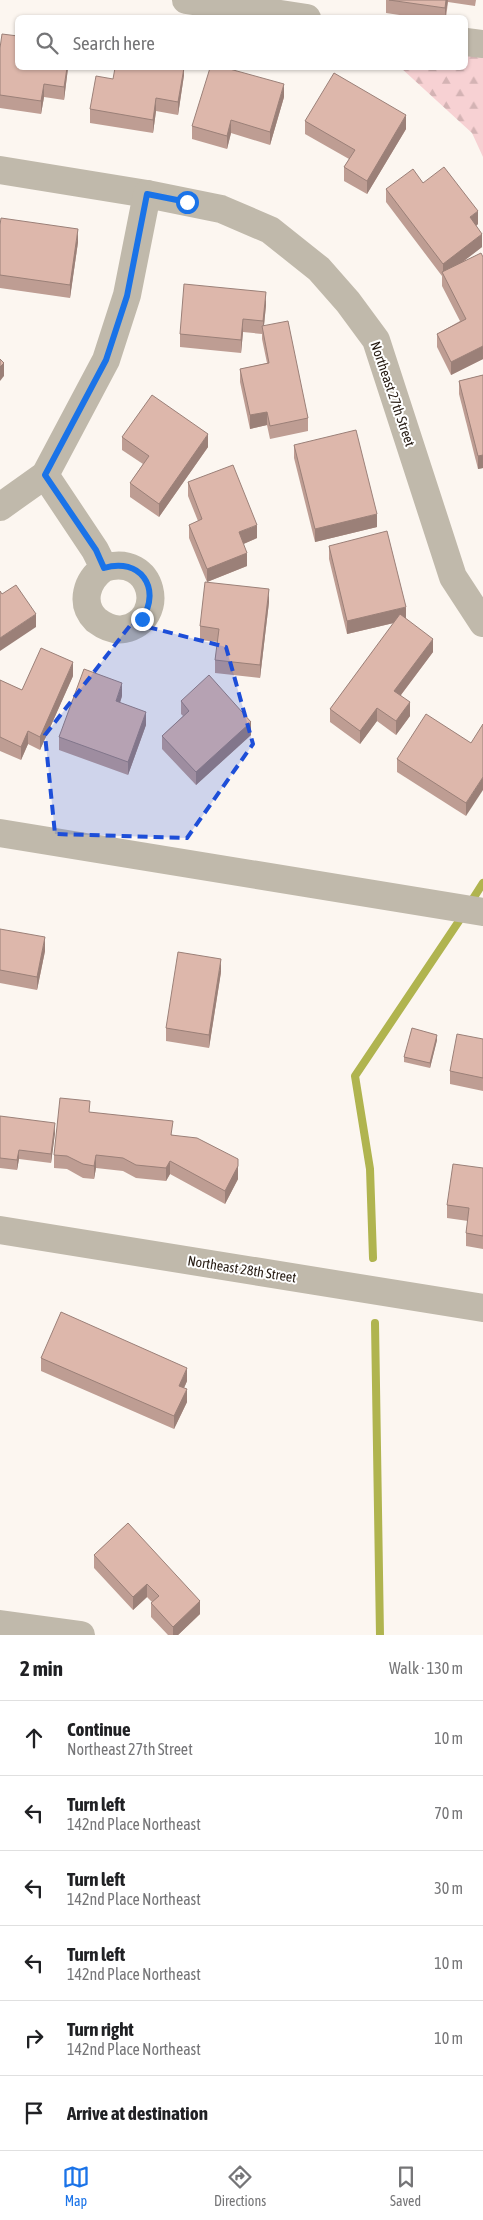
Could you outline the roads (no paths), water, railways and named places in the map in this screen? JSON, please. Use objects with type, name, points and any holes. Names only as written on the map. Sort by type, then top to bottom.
[{"type":"street","points":[[186,0],[287,15]]},
{"type":"street","points":[[316,15],[319,0]]},
{"type":"street","points":[[468,42],[483,44]]},
{"type":"street","name":"Northeast 27th Street","points":[[0,170],[147,194],[221,209],[270,230],[319,269],[348,302],[376,340],[453,576],[483,624]]},
{"type":"street","points":[[0,507],[45,475],[106,360],[127,296],[147,194]]},
{"type":"street","points":[[45,475],[96,550],[104,568]]},
{"type":"street","points":[[0,833],[483,912]]},
{"type":"street","name":"Northeast 28th Street","points":[[0,1230],[483,1308]]},
{"type":"street","points":[[0,1624],[81,1635]]},
{"type":"waterway","points":[[469,905],[483,883]]},
{"type":"waterway","points":[[373,1258],[370,1169],[355,1076],[463,915]]},
{"type":"waterway","points":[[375,1323],[380,1635]]}]
